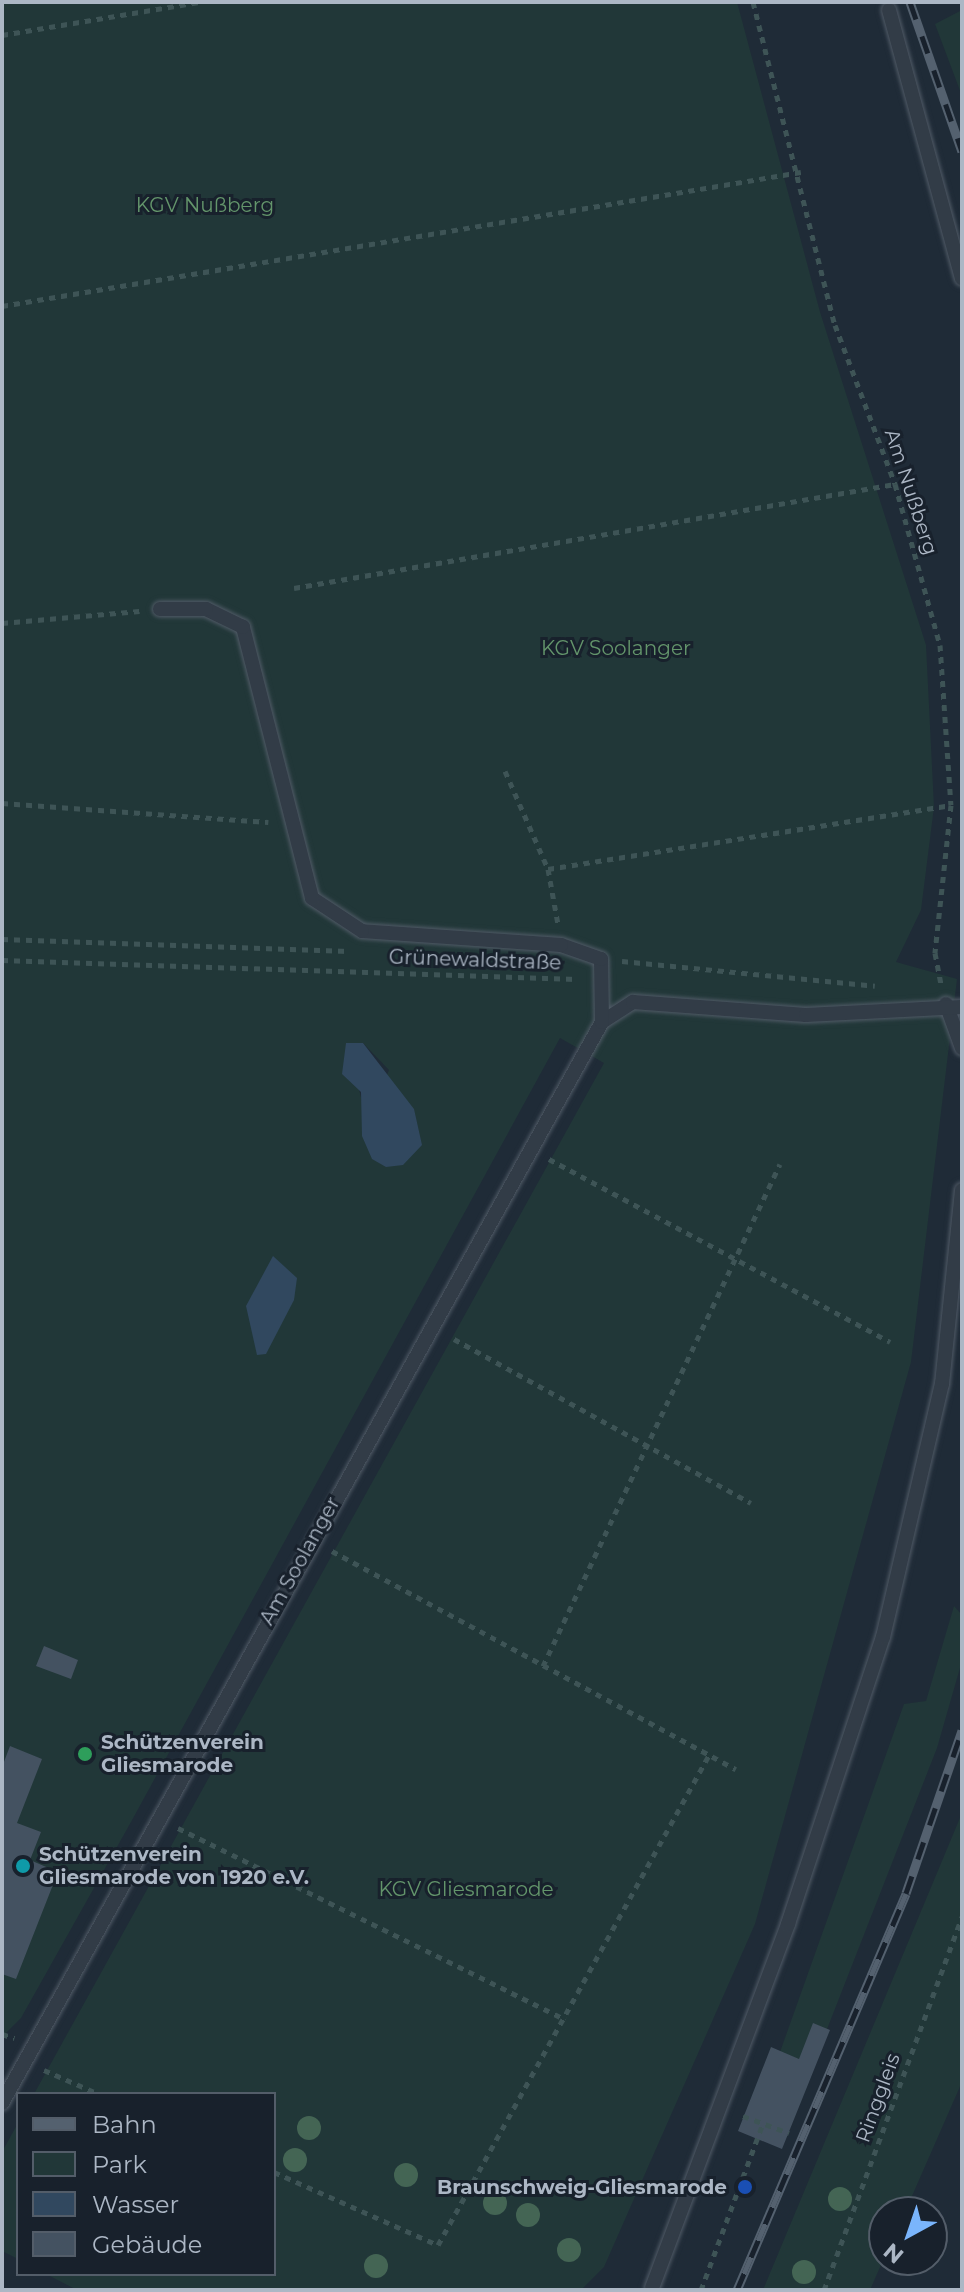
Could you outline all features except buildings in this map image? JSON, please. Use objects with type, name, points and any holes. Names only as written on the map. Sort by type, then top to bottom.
[{"type":"lane","points":[[889,10],[962,278]]},
{"type":"lane","points":[[160,609],[206,609],[243,627],[297,849],[312,898],[362,931],[561,945],[601,959],[604,980],[602,1022]]},
{"type":"lane","points":[[602,1022],[633,1002],[806,1015],[946,1004],[962,1007]]},
{"type":"lane","points":[[946,1004],[962,1048]]},
{"type":"lane","name":"Am Soolanger","points":[[2,2103],[430,1326],[602,1022]]},
{"type":"lane","points":[[652,2288],[788,1924],[883,1637],[942,1384],[962,1190]]},
{"type":"path","points":[[2,35],[200,2]]},
{"type":"path","name":"Am Nußberg","points":[[753,2],[801,172],[835,325],[895,484],[940,645],[951,805],[935,953],[946,1004]]},
{"type":"path","points":[[2,306],[801,172]]},
{"type":"path","points":[[294,588],[895,484]]},
{"type":"path","points":[[2,623],[160,609]]},
{"type":"path","points":[[505,771],[548,869],[561,945]]},
{"type":"path","points":[[2,803],[274,822],[297,849]]},
{"type":"path","points":[[548,869],[951,805]]},
{"type":"path","name":"Grünewaldstraße","points":[[2,960],[604,980]]},
{"type":"path","points":[[530,1149],[890,1342]]},
{"type":"path","points":[[543,1666],[780,1164]]},
{"type":"path","points":[[430,1326],[751,1503]]},
{"type":"path","points":[[312,1540],[736,1769]]},
{"type":"path","points":[[276,2173],[438,2245],[709,1755]]},
{"type":"path","points":[[158,1818],[565,2019]]},
{"type":"path","name":"Ringgleis","points":[[824,2290],[962,1917]]},
{"type":"path","points":[[25,2062],[94,2092]]},
{"type":"path","points":[[743,2116],[789,2133]]},
{"type":"path","points":[[701,2290],[763,2123]]},
{"type":"green space","points":[[2,2],[737,2],[820,312],[926,645],[934,807],[921,910],[896,962],[957,979],[911,1362],[755,1924],[604,2267],[581,2290],[77,2290],[50,2276],[276,2276],[276,2092],[35,2092],[604,1063],[560,1038],[21,2018],[2,2037]],"holes":[[[347,1043],[363,1043],[389,1070],[362,1136],[364,1109]]]},
{"type":"green space","points":[[962,10],[962,96],[935,24]]},
{"type":"green space","points":[[954,1606],[962,1615],[962,1661],[937,1748],[813,2065],[780,2052],[904,1704],[926,1701]]},
{"type":"green space","points":[[962,1813],[962,2082],[912,2196],[868,2196],[868,2276],[876,2276],[870,2290],[763,2290]]},
{"type":"green space","points":[[16,2127],[16,2258],[2,2251],[2,2152]]},
{"type":"water","points":[[346,1043],[363,1043],[414,1109],[422,1145],[403,1165],[386,1167],[372,1159],[362,1136],[361,1092],[342,1074]]},
{"type":"water","points":[[273,1256],[297,1278],[294,1300],[266,1354],[257,1355],[246,1306]]},
{"type":"railway","points":[[910,2],[962,151]]},
{"type":"railway","points":[[737,2290],[906,1893],[962,1730]]},
{"type":"place","name":"Schützenverein Gliesmarode","points":[[85,1754]]},
{"type":"place","name":"Schützenverein Gliesmarode von 1920 e.V.","points":[[23,1866]]},
{"type":"place","name":"Braunschweig-Gliesmarode","points":[[745,2187]]},
{"type":"park label","name":"KGV Nußberg","points":[[205,205]]},
{"type":"park label","name":"KGV Soolanger","points":[[616,648]]},
{"type":"park label","name":"KGV Gliesmarode","points":[[466,1889]]}]
